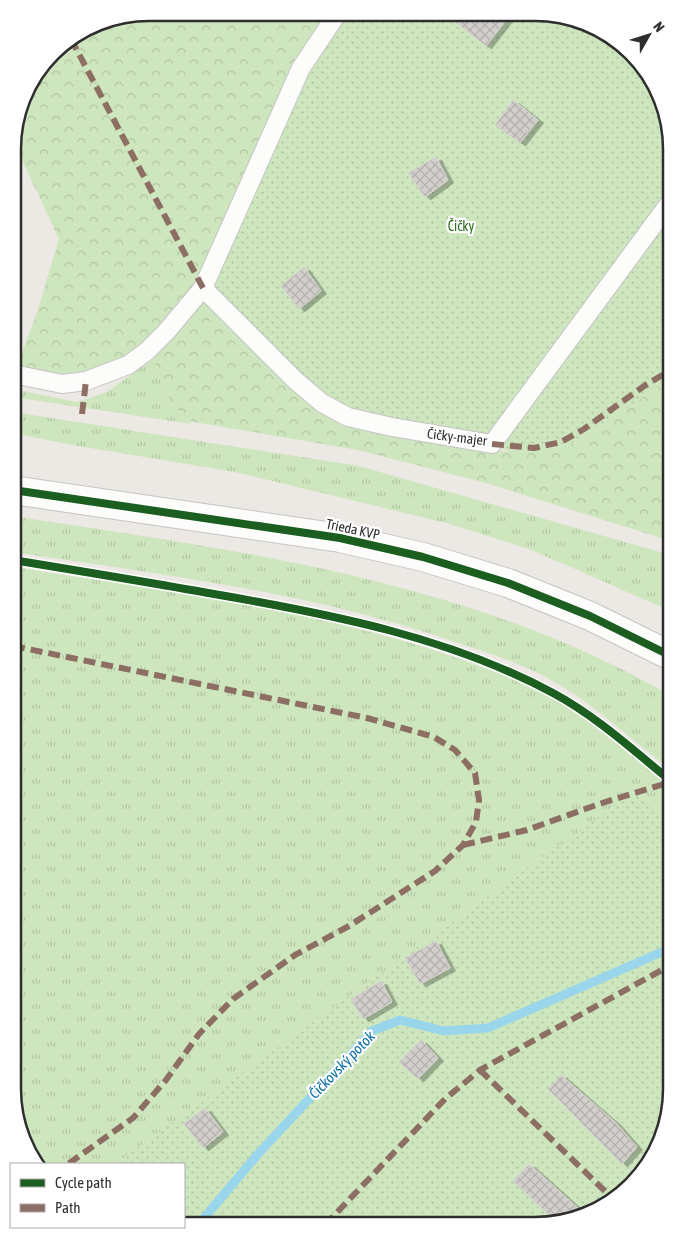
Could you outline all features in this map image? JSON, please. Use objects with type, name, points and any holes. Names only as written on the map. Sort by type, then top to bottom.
[{"type":"street","name":"Trieda KVP","points":[[21,491],[340,538],[423,557],[508,584],[590,616],[662,652]]},
{"type":"lane","points":[[21,376],[62,384],[86,381],[128,366],[166,332],[203,288],[301,68],[333,22]]},
{"type":"lane","name":"Čičky-majer","points":[[203,288],[295,380],[322,402],[348,417],[392,427],[492,444],[663,213]]},
{"type":"green space","name":"Čičky","points":[[534,21],[559,24],[591,34],[606,43],[631,65],[650,93],[660,125],[663,150],[663,385],[570,445],[510,452],[492,444],[348,417],[203,288],[301,68],[332,22]]},
{"type":"green space","points":[[141,22],[333,22],[203,288],[166,332],[86,381],[21,376],[21,356],[38,309],[59,239],[21,158],[22,133],[31,100],[38,85],[53,65],[71,48],[85,38],[108,28]]},
{"type":"green space","points":[[205,300],[454,445],[510,452],[570,445],[663,385],[663,538],[486,483],[358,450],[188,421],[166,392],[154,358]]},
{"type":"green space","points":[[154,358],[163,387],[177,408],[191,424],[21,398],[21,391],[77,402],[107,392]]},
{"type":"green space","points":[[21,413],[359,466],[663,553],[663,607],[529,549],[446,523],[235,472],[21,435]]},
{"type":"green space","points":[[21,517],[268,557],[351,575],[434,597],[515,623],[594,656],[662,692],[662,763],[582,700],[551,680],[514,662],[396,623],[342,609],[233,586],[21,553]]},
{"type":"green space","points":[[21,568],[272,609],[374,633],[469,662],[526,685],[575,712],[662,781],[662,819],[628,797],[116,1163],[45,1163],[38,1153],[28,1130],[21,1088]]},
{"type":"green space","points":[[637,794],[662,816],[662,1097],[656,1130],[646,1153],[636,1167],[613,1190],[599,1200],[576,1210],[534,1217],[185,1217],[185,1163],[116,1163],[628,796]]},
{"type":"building","points":[[454,21],[505,21],[486,46]]},
{"type":"building","points":[[513,100],[538,120],[520,143],[495,125]]},
{"type":"building","points":[[436,157],[448,180],[425,197],[408,173]]},
{"type":"building","points":[[304,267],[321,291],[299,309],[281,286]]},
{"type":"building","points":[[436,941],[450,968],[420,984],[405,958]]},
{"type":"building","points":[[381,981],[392,1002],[363,1019],[351,999]]},
{"type":"building","points":[[421,1040],[438,1058],[418,1079],[399,1062]]},
{"type":"building","points":[[561,1075],[616,1123],[637,1147],[622,1164],[548,1089]]},
{"type":"building","points":[[205,1108],[223,1132],[203,1148],[184,1124]]},
{"type":"building","points":[[529,1164],[578,1208],[549,1215],[513,1181]]},
{"type":"waterway","name":"Čičkovský potok","points":[[205,1217],[258,1154],[372,1031],[400,1020],[444,1031],[488,1028],[662,952]]},
{"type":"marked path","points":[[74,46],[203,288]]},
{"type":"marked path","points":[[492,444],[534,448],[561,442],[584,429],[663,375]]},
{"type":"marked path","points":[[82,414],[86,381]]},
{"type":"marked path","points":[[21,648],[367,718],[434,737],[455,750],[475,773],[479,800],[476,822],[463,845],[435,871],[349,926],[295,955],[233,999],[199,1034],[166,1080],[133,1118],[69,1163]]},
{"type":"marked path","points":[[463,845],[527,830],[599,804],[662,785]]},
{"type":"marked path","points":[[333,1217],[445,1099],[480,1070],[662,970]]},
{"type":"marked path","points":[[480,1070],[608,1194]]},
{"type":"cycle path","points":[[21,491],[340,538],[423,557],[508,583],[590,616],[662,652]]},
{"type":"cycle path","points":[[21,561],[301,610],[345,619],[431,642],[513,673],[569,702],[614,734],[662,774]]}]
